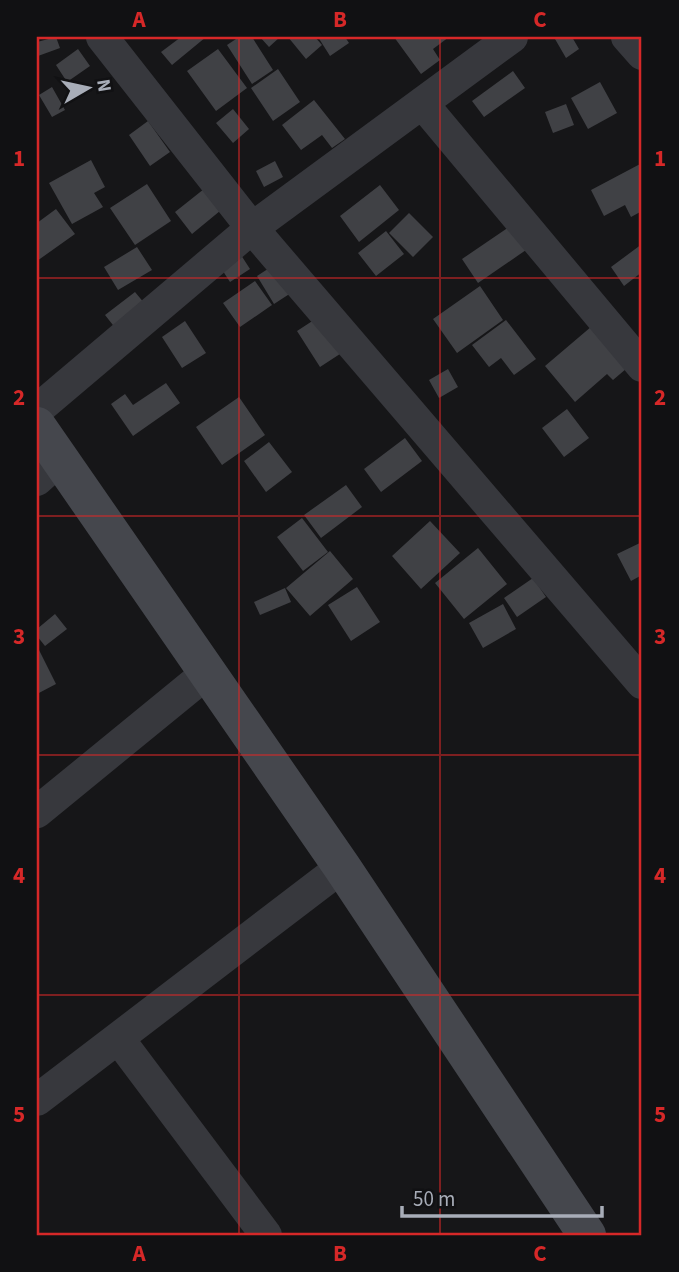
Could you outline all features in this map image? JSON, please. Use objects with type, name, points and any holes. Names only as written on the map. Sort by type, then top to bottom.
[{"type":"main road","points":[[37,425],[48,470],[207,673],[342,867],[587,1235]]},
{"type":"street","points":[[102,37],[252,228],[639,673]]},
{"type":"street","points":[[37,410],[252,228],[512,37]]},
{"type":"street","points":[[627,37],[642,54]]},
{"type":"street","points":[[422,103],[642,366]]},
{"type":"street","points":[[37,812],[207,673]]},
{"type":"street","points":[[37,1100],[342,867]]},
{"type":"street","points":[[118,1038],[266,1235]]},
{"type":"building","points":[[56,37],[60,48],[38,56],[37,42]]},
{"type":"building","points":[[181,37],[206,37],[172,65],[161,52]]},
{"type":"building","points":[[239,37],[252,37],[273,70],[252,84],[227,45]]},
{"type":"building","points":[[260,37],[280,37],[269,47]]},
{"type":"building","points":[[288,37],[315,37],[322,45],[306,59]]},
{"type":"building","points":[[318,37],[345,37],[349,43],[330,56]]},
{"type":"building","points":[[394,37],[449,37],[433,49],[440,60],[421,74]]},
{"type":"building","points":[[572,37],[579,49],[566,58],[555,39]]},
{"type":"building","points":[[78,49],[90,66],[67,82],[56,65]]},
{"type":"building","points":[[218,49],[247,88],[216,111],[187,71]]},
{"type":"building","points":[[278,69],[300,102],[273,121],[251,88]]},
{"type":"building","points":[[513,71],[525,88],[484,117],[472,101]]},
{"type":"building","points":[[600,82],[617,113],[588,129],[571,98]]},
{"type":"building","points":[[52,87],[65,110],[52,117],[39,95]]},
{"type":"building","points":[[314,100],[345,139],[332,148],[322,135],[301,150],[282,125]]},
{"type":"building","points":[[566,104],[574,125],[553,133],[545,112]]},
{"type":"building","points":[[233,109],[249,129],[233,143],[216,123]]},
{"type":"building","points":[[148,121],[170,152],[150,166],[129,135]]},
{"type":"building","points":[[91,160],[105,187],[94,193],[103,207],[72,224],[49,183]]},
{"type":"building","points":[[275,161],[283,177],[264,187],[256,171]]},
{"type":"building","points":[[642,163],[642,211],[631,217],[625,205],[604,216],[591,190]]},
{"type":"building","points":[[147,184],[171,221],[135,245],[110,208]]},
{"type":"building","points":[[209,185],[226,206],[192,234],[175,212]]},
{"type":"building","points":[[380,185],[399,210],[359,242],[340,216]]},
{"type":"building","points":[[56,209],[75,234],[37,261],[37,223]]},
{"type":"building","points":[[409,213],[433,237],[413,257],[389,233]]},
{"type":"building","points":[[509,227],[526,250],[478,283],[462,259]]},
{"type":"building","points":[[386,231],[404,254],[376,276],[358,253]]},
{"type":"building","points":[[642,244],[642,272],[624,286],[611,267]]},
{"type":"building","points":[[137,247],[152,270],[118,290],[104,267]]},
{"type":"building","points":[[241,255],[250,269],[230,282],[221,268]]},
{"type":"building","points":[[277,263],[294,291],[274,304],[257,276]]},
{"type":"building","points":[[255,281],[272,305],[240,327],[223,303]]},
{"type":"building","points":[[480,286],[503,320],[457,353],[433,319]]},
{"type":"building","points":[[135,292],[150,310],[120,334],[105,315]]},
{"type":"building","points":[[605,315],[640,357],[613,380],[607,374],[575,402],[545,366]]},
{"type":"building","points":[[320,316],[343,352],[320,367],[297,331]]},
{"type":"building","points":[[506,320],[536,359],[514,375],[501,358],[489,367],[472,345]]},
{"type":"building","points":[[185,321],[206,353],[182,368],[162,337]]},
{"type":"building","points":[[448,369],[458,387],[439,398],[429,380]]},
{"type":"building","points":[[166,383],[180,403],[133,436],[111,404],[125,394],[133,405]]},
{"type":"building","points":[[239,397],[265,435],[222,465],[196,427]]},
{"type":"building","points":[[567,409],[589,438],[564,457],[542,428]]},
{"type":"building","points":[[405,438],[422,461],[381,492],[364,469]]},
{"type":"building","points":[[269,442],[292,472],[266,492],[244,461]]},
{"type":"building","points":[[346,485],[362,507],[321,538],[304,515]]},
{"type":"building","points":[[302,518],[328,552],[303,571],[277,537]]},
{"type":"building","points":[[430,521],[460,553],[421,589],[392,556]]},
{"type":"building","points":[[642,542],[642,575],[631,581],[617,554]]},
{"type":"building","points":[[478,548],[507,584],[464,619],[435,583]]},
{"type":"building","points":[[330,551],[353,579],[310,616],[286,588]]},
{"type":"building","points":[[533,578],[546,597],[517,617],[504,598]]},
{"type":"building","points":[[357,587],[380,622],[351,641],[328,605]]},
{"type":"building","points":[[285,588],[291,602],[260,615],[254,602]]},
{"type":"building","points":[[503,604],[516,629],[483,648],[469,623]]},
{"type":"building","points":[[55,614],[67,629],[45,646],[37,636],[37,629]]},
{"type":"building","points":[[37,646],[56,684],[37,694]]}]
